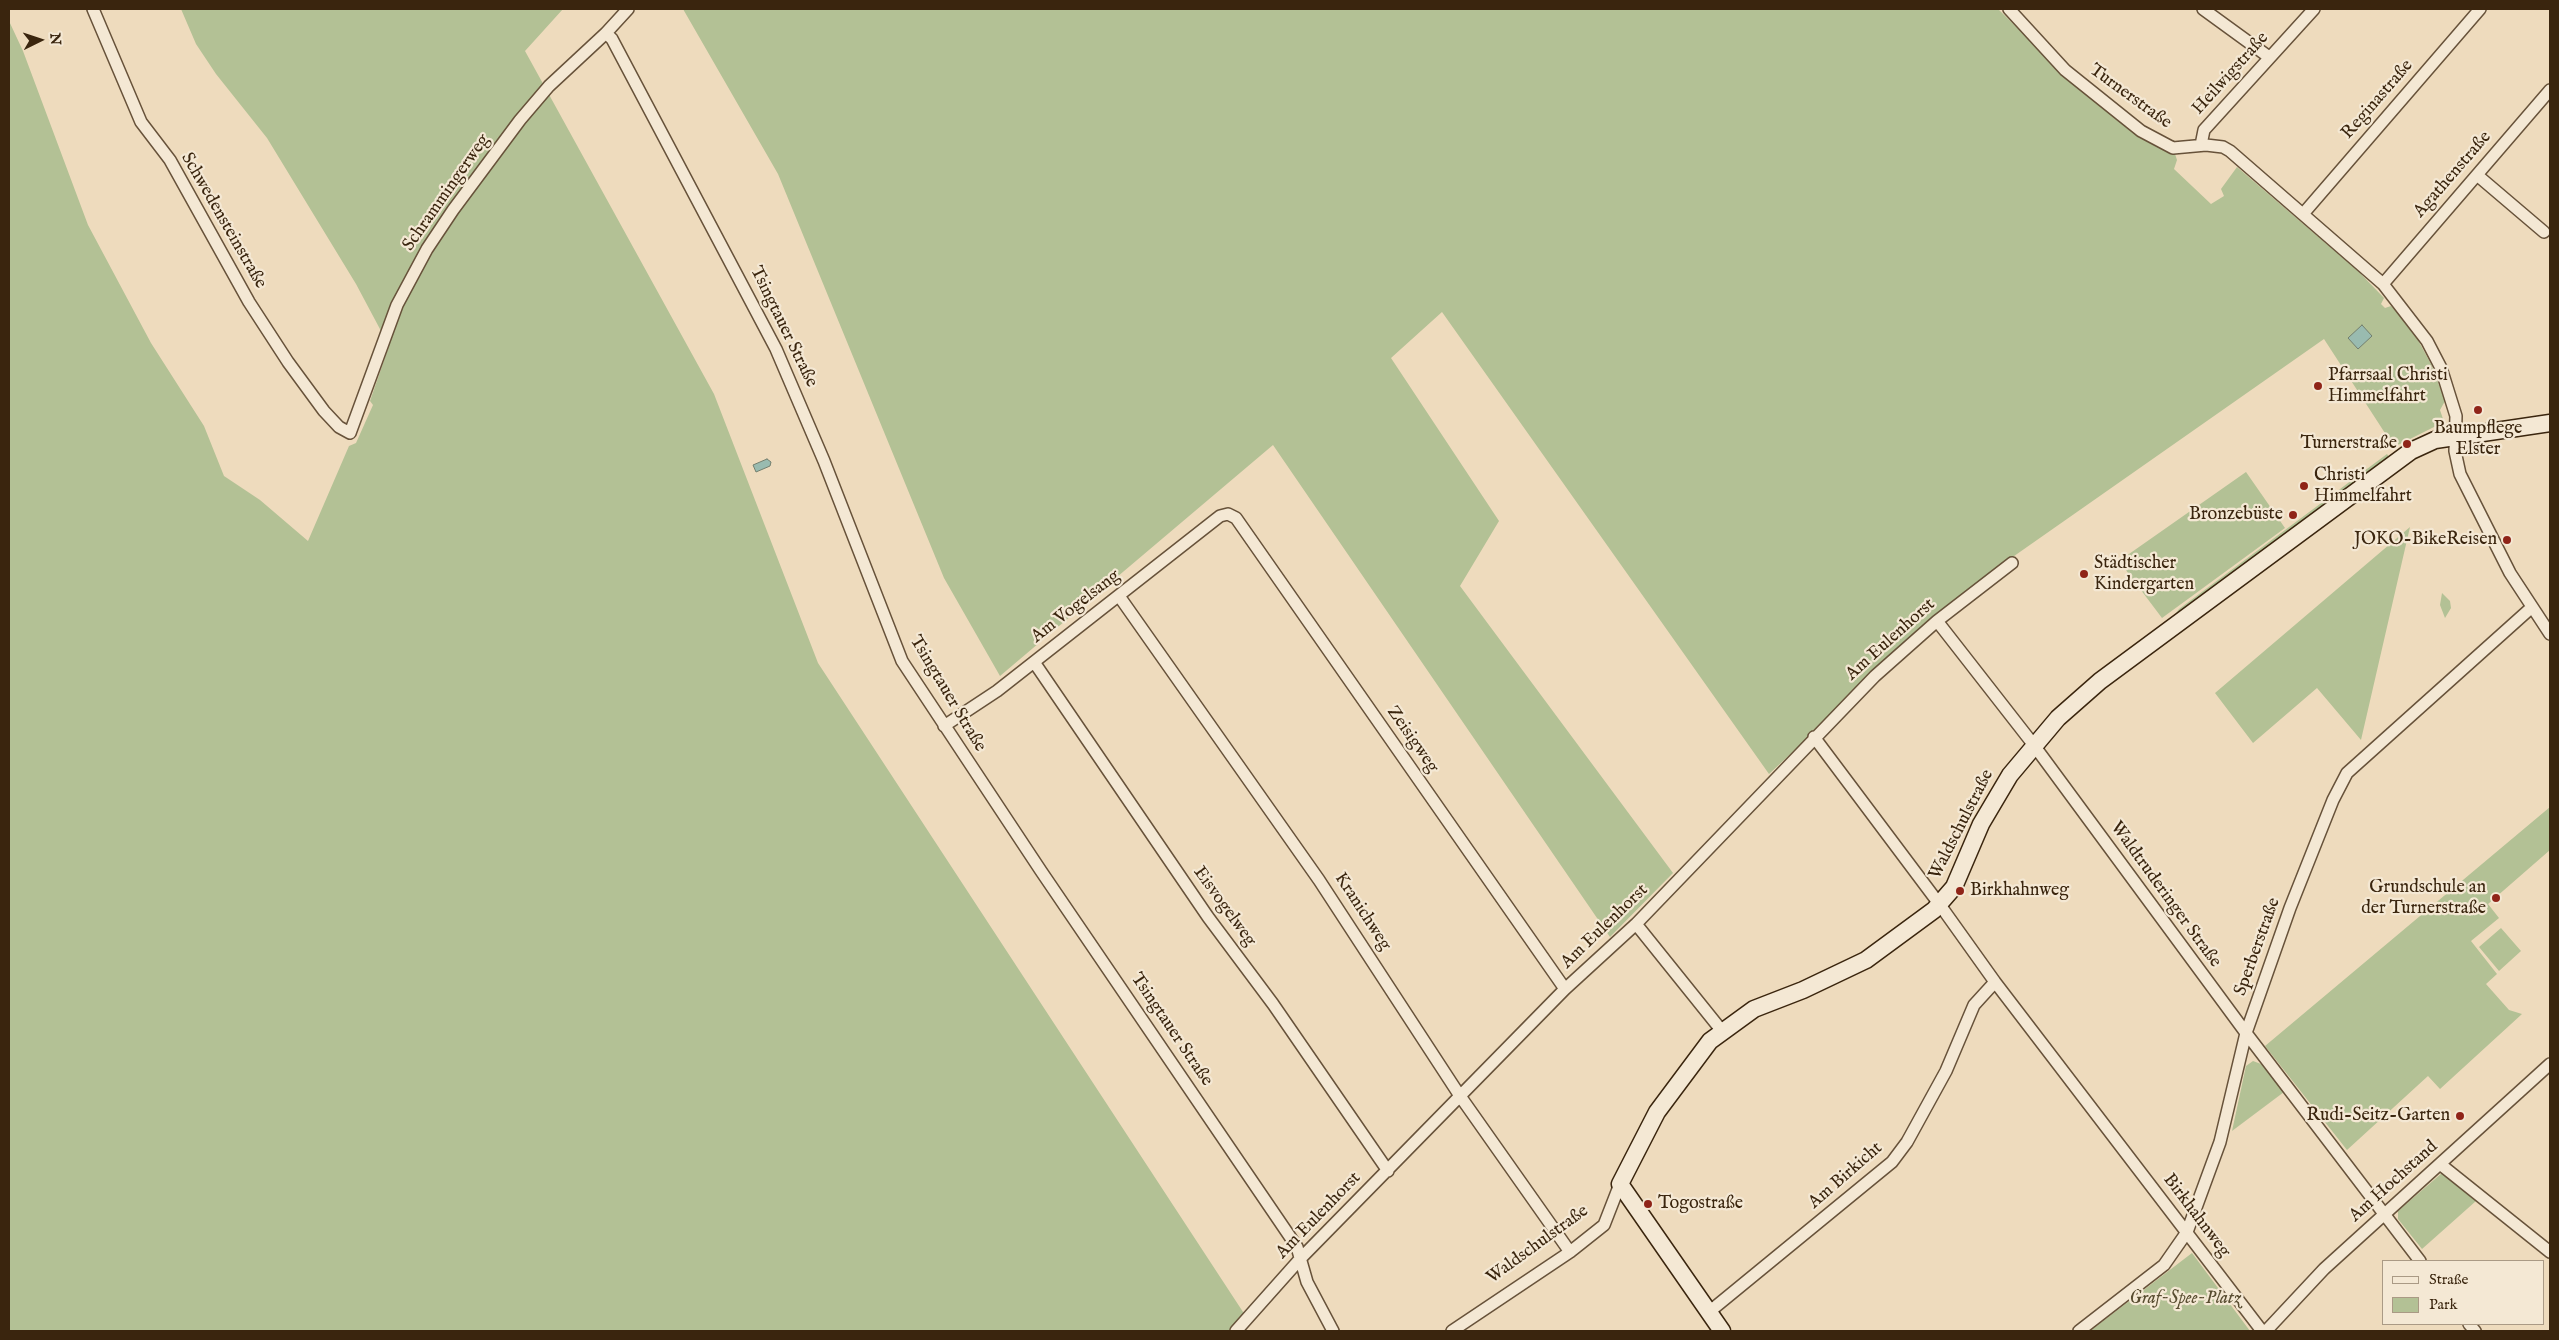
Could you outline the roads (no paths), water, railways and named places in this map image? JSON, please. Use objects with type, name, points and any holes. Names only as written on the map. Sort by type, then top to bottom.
[{"type":"street","name":"Schwedensteinstraße","points":[[93,9],[141,122],[170,160],[249,302],[288,362],[324,411],[339,427],[350,433]]},
{"type":"street","name":"Schrammingerweg","points":[[350,433],[397,305],[426,249],[520,120],[549,86],[606,33],[628,9]]},
{"type":"street","name":"Turnerstraße","points":[[2009,9],[2065,70],[2141,131],[2174,148],[2215,145],[2230,152],[2383,284],[2427,341],[2441,368],[2456,416],[2454,451],[2460,474],[2510,573],[2531,608],[2550,634]]},
{"type":"street","points":[[2203,9],[2269,57]]},
{"type":"street","name":"Heilwigstraße","points":[[2201,145],[2204,130],[2314,9]]},
{"type":"street","name":"Reginastraße","points":[[2303,214],[2480,9]]},
{"type":"street","name":"Tsingtauer Straße","points":[[606,33],[612,39],[776,348],[824,461],[902,661],[944,726],[1297,1247],[1307,1282],[1333,1331]]},
{"type":"street","name":"Agathenstraße","points":[[2383,284],[2550,90]]},
{"type":"street","points":[[2476,174],[2544,232]]},
{"type":"street","name":"Waldschulstraße","points":[[1452,1331],[1570,1252],[1604,1225],[1620,1184],[1644,1135],[1665,1099],[1702,1050],[1722,1031],[1736,1020],[1769,1002],[1803,990],[1866,960],[1940,905],[1954,887],[1981,824],[2010,775],[2033,744],[2072,704],[2100,681],[2411,451],[2435,440],[2550,423]]},
{"type":"street","name":"Am Vogelsang","points":[[944,726],[997,691],[1220,516],[1228,514]]},
{"type":"street","name":"Zeisigweg","points":[[1228,514],[1236,518],[1565,989]]},
{"type":"street","name":"Am Eulenhorst","points":[[1236,1331],[1301,1258],[1565,989],[1636,924],[1875,676],[1938,621],[2012,563]]},
{"type":"street","name":"Kranichweg","points":[[1119,596],[1319,880],[1460,1096],[1570,1252]]},
{"type":"street","name":"Sperberstraße","points":[[2079,1331],[2164,1266],[2187,1232],[2220,1142],[2246,1033],[2290,908],[2333,800],[2347,773],[2531,608]]},
{"type":"street","name":"Waldtruderinger Straße","points":[[1938,621],[2033,744],[2246,1033],[2419,1260]]},
{"type":"street","name":"Eisvogelweg","points":[[1034,662],[1208,917],[1273,1004],[1388,1170]]},
{"type":"street","name":"Birkhahnweg","points":[[1814,738],[1940,905],[1995,982],[2264,1331]]},
{"type":"street","points":[[1636,924],[1722,1031]]},
{"type":"street","name":"Am Birkicht","points":[[1709,1312],[1892,1162],[1912,1133],[1942,1079],[1956,1052],[1974,1004],[1995,982]]},
{"type":"street","name":"Am Hochstand","points":[[2264,1331],[2324,1269],[2550,1064]]},
{"type":"street","points":[[2440,1164],[2550,1252]]},
{"type":"street","points":[[1620,1184],[1722,1331]]},
{"type":"water","points":[[2362,325],[2372,336],[2358,349],[2348,338]]},
{"type":"water","points":[[767,459],[771,462],[770,466],[756,472],[753,465]]},
{"type":"place","name":"Pfarrsaal Christi Himmelfahrt","points":[[2318,386]]},
{"type":"place","name":"Baumpflege Elster","points":[[2478,410]]},
{"type":"place","name":"Turnerstraße","points":[[2407,444]]},
{"type":"place","name":"Christi Himmelfahrt","points":[[2304,486]]},
{"type":"place","name":"Bronzebüste","points":[[2293,515]]},
{"type":"place","name":"JOKO-BikeReisen","points":[[2507,540]]},
{"type":"place","name":"Städtischer Kindergarten","points":[[2084,574]]},
{"type":"place","name":"Birkhahnweg","points":[[1960,891]]},
{"type":"place","name":"Grundschule an der Turnerstraße","points":[[2496,898]]},
{"type":"place","name":"Rudi-Seitz-Garten","points":[[2460,1116]]},
{"type":"place","name":"Togostraße","points":[[1648,1204]]},
{"type":"park label","name":"Graf-Spee-Platz","points":[[2185,1299]]}]
